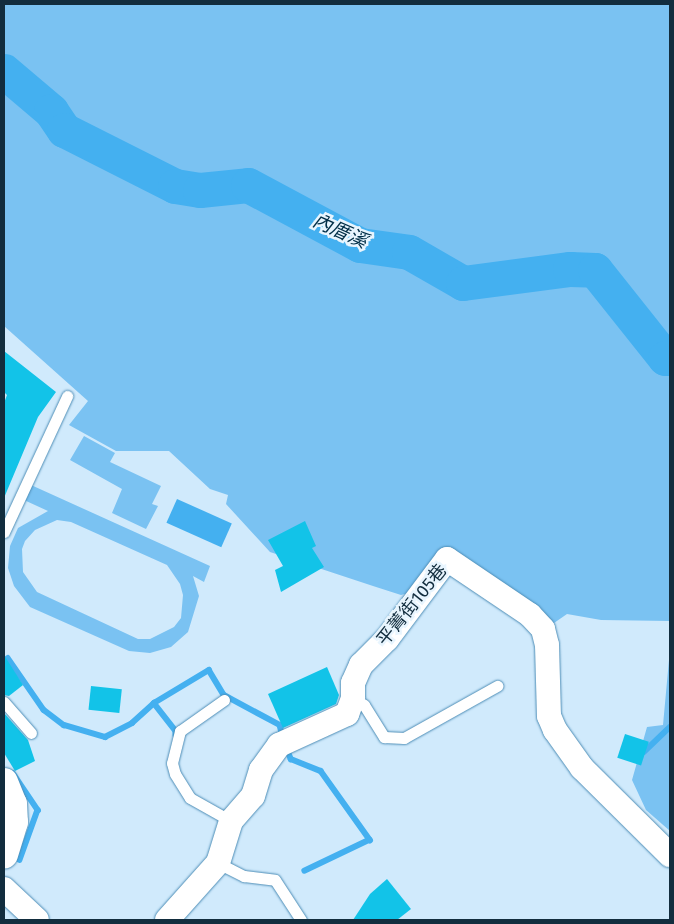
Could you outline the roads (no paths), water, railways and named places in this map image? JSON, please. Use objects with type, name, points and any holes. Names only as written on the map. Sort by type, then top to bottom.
[{"type":"street","name":"平菁街105巷","points":[[167,920],[218,863],[231,821],[253,796],[261,770],[279,745],[346,714],[353,698],[353,683],[361,665],[387,639],[447,559],[530,615],[543,629],[547,645],[548,707],[555,730],[582,768],[670,855]]},
{"type":"street","points":[[4,782],[13,804],[14,822],[4,855]]},
{"type":"street","points":[[4,889],[37,920]]},
{"type":"lane","points":[[4,532],[67,396]]},
{"type":"lane","points":[[353,698],[364,705],[384,737],[404,738],[497,686]]},
{"type":"lane","points":[[224,700],[180,731],[172,763],[174,774],[190,798],[231,821]]},
{"type":"lane","points":[[4,702],[31,733]]},
{"type":"lane","points":[[218,863],[244,876],[274,880],[301,920]]},
{"type":"waterway","name":"內厝溪","points":[[4,71],[51,111],[64,130],[175,186],[200,190],[248,185],[360,245],[409,252],[463,283],[570,269],[595,270],[665,358],[670,358]]},
{"type":"waterway","points":[[8,658],[44,710],[64,725],[105,737],[132,723],[154,703],[176,731],[176,735]]},
{"type":"waterway","points":[[154,703],[209,670],[224,695],[280,725],[283,737]]},
{"type":"waterway","points":[[644,752],[670,727]]},
{"type":"waterway","points":[[287,748],[291,759],[321,771],[370,840],[305,871]]},
{"type":"waterway","points":[[13,773],[38,810],[20,860]]}]
